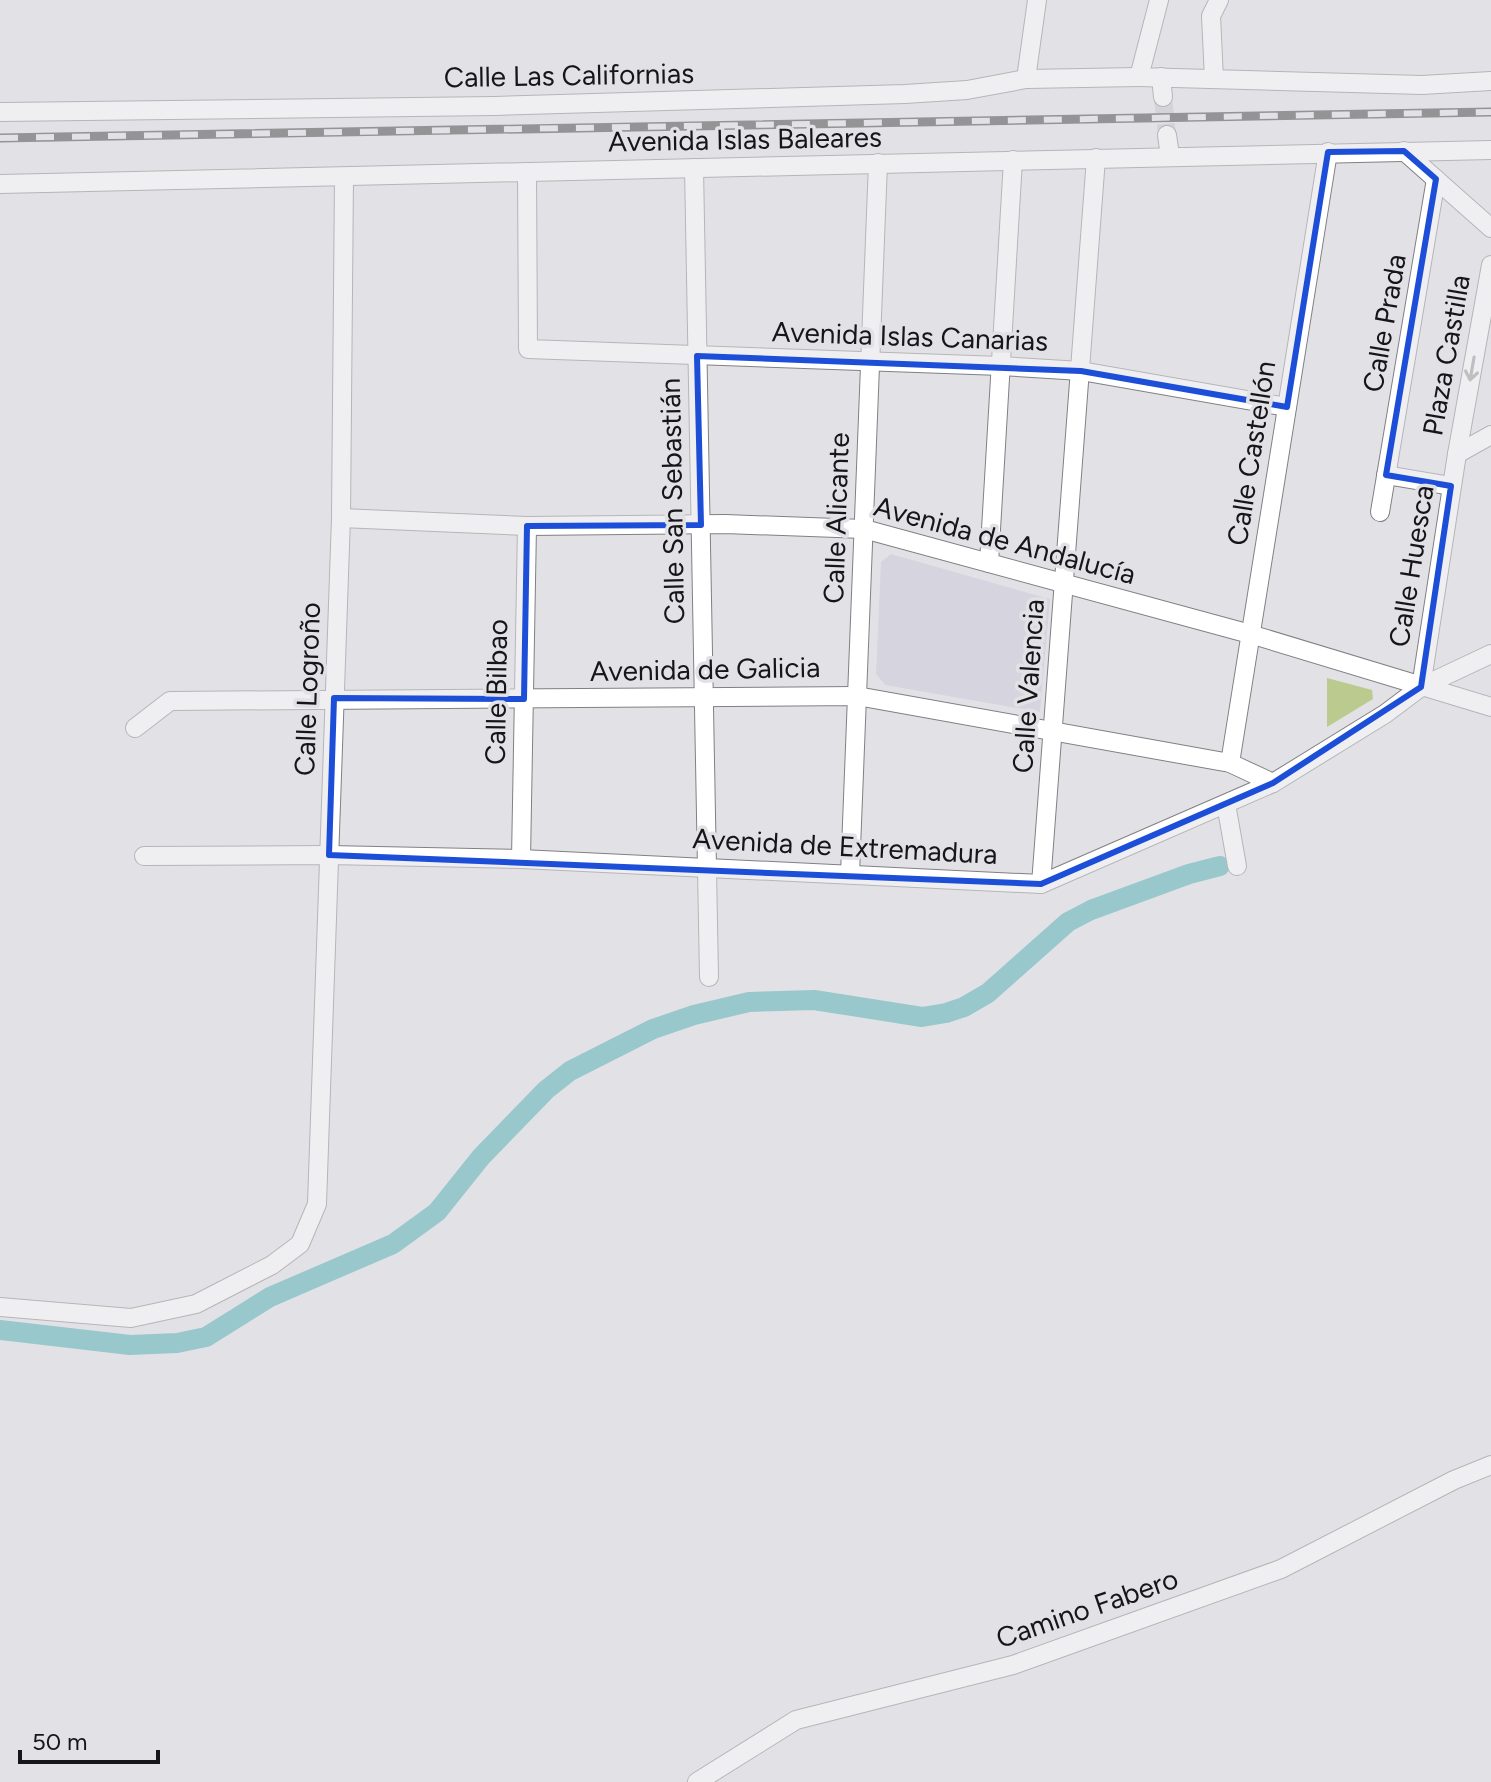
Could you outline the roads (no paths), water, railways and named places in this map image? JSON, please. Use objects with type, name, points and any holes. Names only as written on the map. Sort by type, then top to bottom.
[{"type":"street","points":[[1026,79],[1037,0]]},
{"type":"street","points":[[1139,77],[1159,0]]},
{"type":"street","points":[[1214,79],[1211,16],[1219,0]]},
{"type":"street","points":[[1161,77],[1163,97]]},
{"type":"street","name":"Calle Las Californias","points":[[0,112],[480,106],[905,94],[967,90],[1026,79],[1161,77],[1422,85],[1491,81]]},
{"type":"street","points":[[1167,135],[1170,156]]},
{"type":"street","name":"Avenida Islas Baleares","points":[[0,184],[1491,150]]},
{"type":"street","points":[[1404,151],[1491,228]]},
{"type":"street","name":"Calle Castellón","points":[[1230,763],[1328,152]]},
{"type":"street","name":"Calle Valencia","points":[[1041,884],[1096,158]]},
{"type":"street","points":[[989,563],[1013,160]]},
{"type":"street","name":"Calle Alicante","points":[[850,874],[878,163]]},
{"type":"street","name":"Calle San Sebastián","points":[[694,168],[709,977]]},
{"type":"street","name":"Avenida Islas Canarias","points":[[527,172],[528,349],[1081,371],[1287,407]]},
{"type":"street","name":"Calle Logroño","points":[[0,1307],[131,1318],[196,1304],[272,1265],[300,1244],[317,1204],[341,518],[344,177]]},
{"type":"street","name":"Calle Prada","points":[[1380,512],[1436,179]]},
{"type":"street","name":"Plaza Castilla","points":[[1457,454],[1491,265]]},
{"type":"street","points":[[1457,454],[1491,435]]},
{"type":"street","name":"Calle Huesca","points":[[1421,687],[1457,454]]},
{"type":"street","points":[[1386,475],[1451,486]]},
{"type":"street","name":"Avenida de Andalucía","points":[[341,518],[527,526],[701,525],[864,529],[1250,634],[1421,687]]},
{"type":"street","name":"Calle Bilbao","points":[[521,859],[527,526]]},
{"type":"street","points":[[1421,687],[1491,654]]},
{"type":"street","points":[[1421,687],[1491,707]]},
{"type":"street","name":"Avenida de Extremadura","points":[[144,856],[329,855],[521,859],[1041,884],[1273,783],[1385,714],[1421,687]]},
{"type":"street","name":"Avenida de Galicia","points":[[135,728],[170,701],[857,696],[1230,763],[1273,783]]},
{"type":"street","points":[[1226,804],[1237,866]]},
{"type":"street","name":"Camino Fabero","points":[[697,1782],[796,1720],[1013,1665],[1281,1569],[1454,1480],[1491,1465]]},
{"type":"waterway","points":[[0,1330],[130,1345],[177,1343],[206,1337],[270,1297],[393,1244],[437,1212],[481,1157],[546,1090],[570,1071],[653,1029],[749,1002],[814,1000],[922,1017],[946,1013],[988,993],[1068,922],[1091,910],[1189,874],[1220,866]]},
{"type":"tunnel","points":[[1163,97],[1167,135]]},
{"type":"railway","points":[[0,138],[1491,112]]}]
